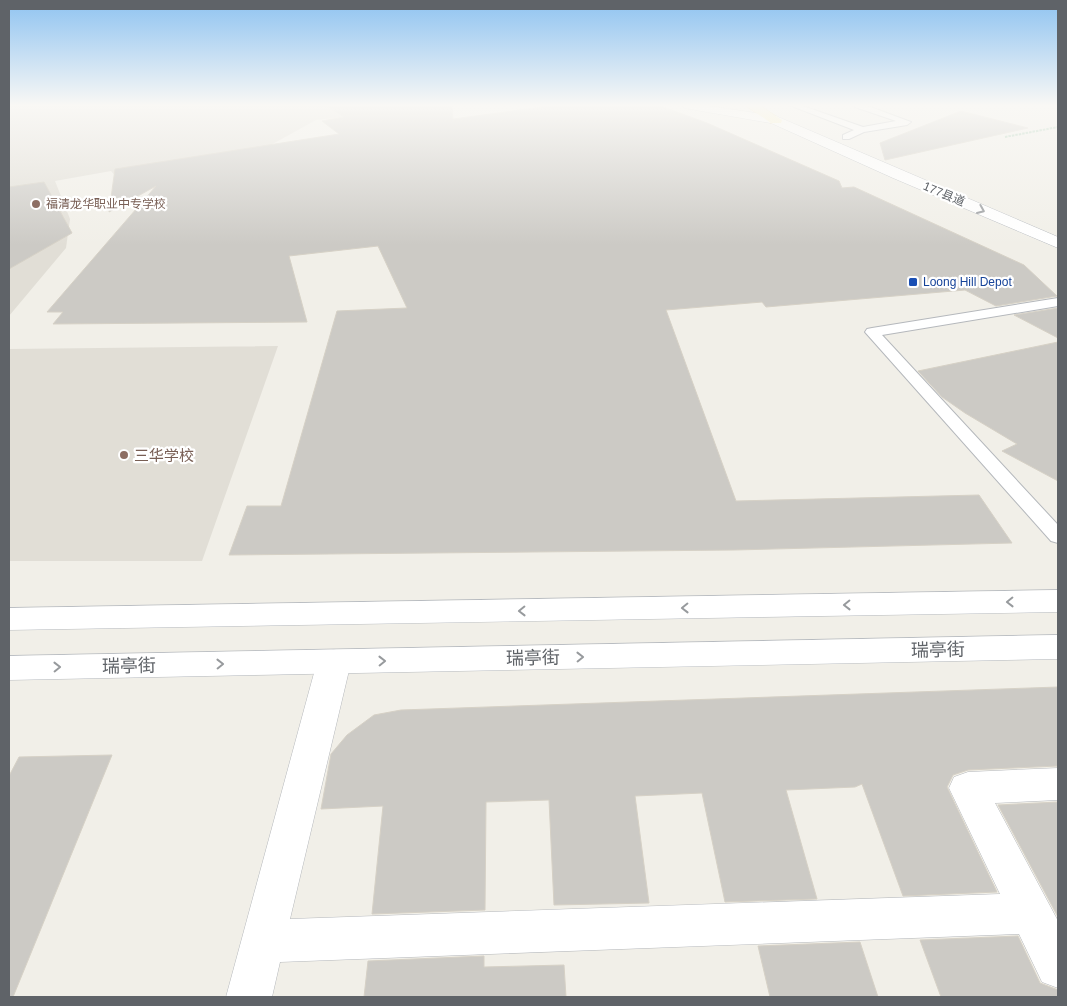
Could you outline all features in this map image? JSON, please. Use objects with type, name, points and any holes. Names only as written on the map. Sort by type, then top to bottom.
[{"type":"main road","name":"177县道","points":[[857,152],[898,175],[1058,243]]},
{"type":"main road","points":[[881,152],[898,159]]},
{"type":"main road","points":[[9,619],[1058,601]]},
{"type":"main road","name":"瑞亭街","points":[[9,668],[1058,647]]},
{"type":"main road","points":[[249,997],[334,662]]},
{"type":"main road","points":[[1058,784],[968,788],[1058,966]]},
{"type":"main road","points":[[263,941],[1031,913]]},
{"type":"lane","points":[[1058,302],[872,332],[1058,537]]},
{"type":"shaded area","points":[[9,152],[249,152],[127,189],[111,171],[55,181],[70,219],[66,248],[9,316]]},
{"type":"shaded area","name":"三华学校","points":[[278,346],[202,561],[9,561],[9,349]]},
{"type":"building","points":[[224,152],[773,152],[839,181],[842,188],[854,187],[1024,265],[1057,296],[996,306],[965,290],[766,307],[762,302],[666,310],[736,501],[979,495],[1012,543],[735,550],[229,555],[247,506],[281,506],[337,311],[407,308],[378,246],[289,256],[307,322],[53,324],[63,312],[47,312],[156,186],[109,212],[115,169]]},
{"type":"building","points":[[883,152],[921,152],[885,160]]},
{"type":"building","points":[[44,182],[72,233],[9,269],[9,187]]},
{"type":"building","points":[[1058,308],[1058,338],[1014,315]]},
{"type":"building","points":[[1058,342],[1058,481],[1002,451],[1017,444],[942,397],[918,371]]},
{"type":"building","points":[[1058,687],[1058,766],[968,770],[953,775],[947,787],[997,892],[903,896],[862,784],[855,787],[786,790],[817,899],[725,902],[702,793],[635,796],[649,903],[554,905],[549,800],[486,802],[485,910],[372,914],[383,806],[321,809],[331,754],[347,735],[374,715],[401,710]]},
{"type":"building","points":[[112,755],[13,997],[9,997],[9,776],[19,757]]},
{"type":"building","points":[[1058,802],[1058,917],[998,805]]},
{"type":"building","points":[[1018,936],[1040,983],[1058,990],[1058,997],[941,997],[920,940]]},
{"type":"building","points":[[860,942],[878,997],[770,997],[758,946]]},
{"type":"building","points":[[484,956],[484,967],[564,965],[566,997],[364,997],[368,961]]},
{"type":"place","name":"福清龙华职业中专学校","points":[[36,204]]},
{"type":"place","name":"Loong Hill Depot","points":[[913,282]]},
{"type":"place","name":"三华学校","points":[[124,455]]}]
